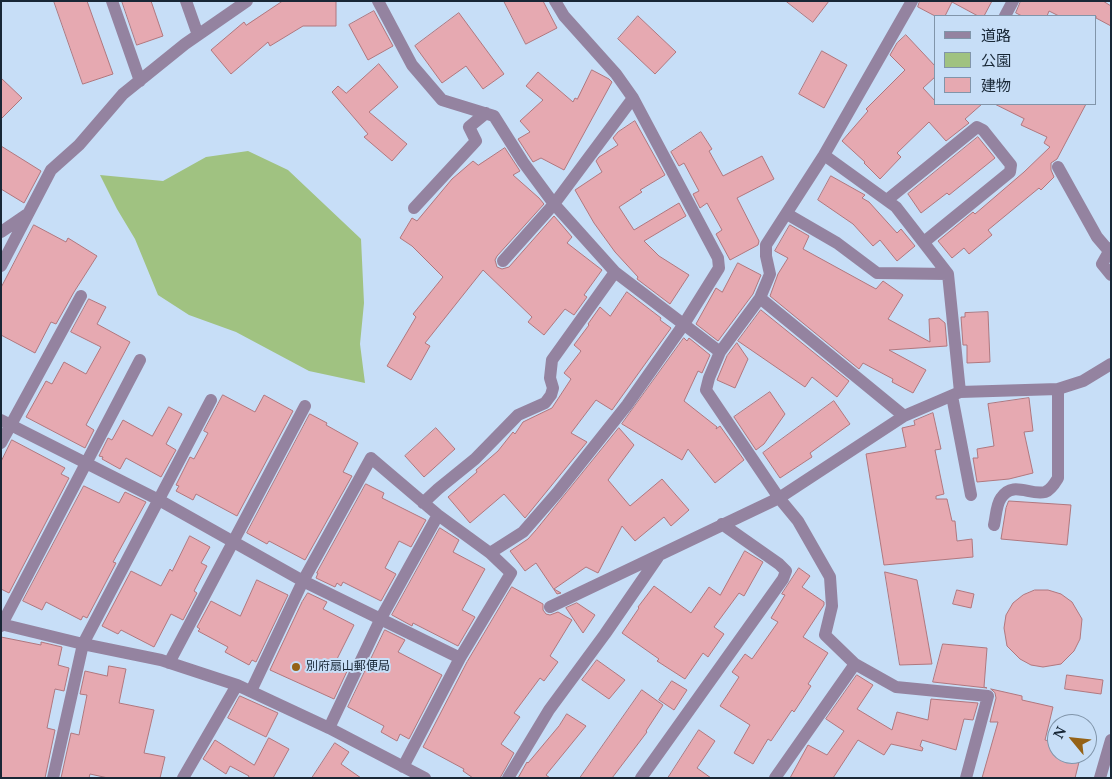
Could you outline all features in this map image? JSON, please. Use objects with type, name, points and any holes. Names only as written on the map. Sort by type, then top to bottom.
[{"type":"street","points":[[112,1],[140,80]]},
{"type":"street","points":[[186,1],[198,35]]},
{"type":"street","points":[[1,266],[51,170],[79,145],[123,94],[198,35],[247,1]]},
{"type":"street","points":[[378,1],[412,65],[442,100],[494,116],[523,162],[554,204],[615,272],[720,352]]},
{"type":"street","points":[[490,553],[523,532],[627,405],[684,324],[718,268],[718,258],[633,98],[616,74],[564,16],[555,1]]},
{"type":"street","points":[[912,1],[824,155],[766,244],[766,256],[770,274],[760,298],[720,352],[706,390],[779,498],[798,521],[830,577],[832,606],[825,636],[855,664],[896,687],[988,696],[966,778]]},
{"type":"street","points":[[1006,15],[1013,1]]},
{"type":"street","points":[[503,261],[554,204],[633,98]]},
{"type":"street","points":[[414,208],[476,141],[469,127],[486,113]]},
{"type":"street","points":[[887,200],[977,127],[983,130],[1011,165],[1010,172],[924,242]]},
{"type":"street","points":[[824,155],[896,207],[948,274],[956,394],[971,495]]},
{"type":"street","points":[[1058,167],[1096,237],[1110,250],[1102,264],[1111,275]]},
{"type":"street","points":[[1,232],[28,214]]},
{"type":"street","points":[[787,214],[837,243],[877,273],[948,274]]},
{"type":"street","points":[[423,503],[475,459],[518,415],[545,403],[551,395],[552,360],[615,272]]},
{"type":"street","points":[[1,443],[6,422],[81,296]]},
{"type":"street","points":[[760,298],[904,416]]},
{"type":"street","points":[[140,360],[2,625],[169,663],[237,685],[329,728],[424,778]]},
{"type":"street","points":[[550,607],[779,498],[904,416],[956,394],[1058,389],[1083,381],[1111,364]]},
{"type":"street","points":[[994,525],[1000,499],[1007,492],[1014,489],[1044,492],[1053,486],[1058,478],[1058,389]]},
{"type":"street","points":[[54,778],[83,644],[211,400]]},
{"type":"street","points":[[169,663],[305,406]]},
{"type":"street","points":[[6,422],[159,500],[303,581],[460,658]]},
{"type":"street","points":[[251,691],[303,581],[370,458],[438,515],[490,553],[511,573],[460,658],[403,767]]},
{"type":"street","points":[[329,728],[381,618],[438,515]]},
{"type":"street","points":[[641,778],[783,579],[786,570],[722,524]]},
{"type":"street","points":[[508,778],[549,710],[659,556]]},
{"type":"street","points":[[775,778],[855,664]]},
{"type":"street","points":[[183,778],[237,685]]},
{"type":"street","points":[[1100,778],[1111,740]]},
{"type":"green space","points":[[248,151],[288,170],[361,239],[364,303],[360,344],[365,383],[309,371],[236,332],[189,315],[158,295],[135,239],[100,175],[163,181],[206,157]]},
{"type":"building","points":[[54,1],[87,1],[113,74],[83,84]]},
{"type":"building","points":[[122,1],[151,1],[163,36],[137,45]]},
{"type":"building","points":[[283,1],[336,1],[336,26],[303,26],[270,46],[268,42],[231,74],[211,50],[244,22],[246,25]]},
{"type":"building","points":[[504,1],[543,1],[557,28],[526,44]]},
{"type":"building","points":[[786,1],[829,1],[813,22]]},
{"type":"building","points":[[920,1],[992,1],[985,15],[976,15],[952,2],[946,15],[934,15],[918,7]]},
{"type":"building","points":[[1021,1],[1103,1],[1111,6],[1111,26],[1097,19],[1097,15],[1057,15],[1049,11],[1047,15],[1020,15],[1016,13]]},
{"type":"building","points":[[374,11],[393,46],[368,60],[349,25]]},
{"type":"building","points":[[459,13],[504,74],[483,89],[466,66],[442,83],[415,46]]},
{"type":"building","points":[[638,16],[676,52],[655,74],[618,39]]},
{"type":"building","points":[[906,35],[934,65],[934,78],[923,88],[934,100],[934,105],[981,105],[965,119],[969,123],[946,141],[929,122],[897,153],[901,157],[880,179],[842,141],[868,111],[866,109],[905,70],[890,55],[897,43]]},
{"type":"building","points":[[822,51],[847,65],[824,108],[799,94]]},
{"type":"building","points":[[379,64],[398,87],[369,112],[407,144],[392,161],[364,137],[368,134],[332,92],[338,86],[346,93]]},
{"type":"building","points":[[592,70],[612,82],[564,170],[541,158],[533,162],[518,139],[530,132],[520,121],[543,100],[526,86],[538,72],[573,102],[575,98],[577,99]]},
{"type":"building","points":[[1,78],[22,98],[1,119]]},
{"type":"building","points":[[997,105],[1085,105],[1057,159],[1051,163],[1054,177],[1041,190],[1039,188],[988,230],[992,235],[969,254],[964,248],[952,258],[938,241],[973,212],[975,214],[1050,147],[1044,143],[1047,137],[1021,125],[1024,119]]},
{"type":"building","points":[[635,121],[665,175],[640,190],[642,192],[619,207],[634,230],[679,203],[686,216],[644,241],[659,256],[689,275],[670,304],[637,279],[638,277],[615,252],[594,223],[575,190],[602,172],[596,161],[618,145],[613,138],[618,132]]},
{"type":"building","points":[[701,132],[712,149],[709,151],[723,176],[762,156],[774,179],[737,198],[759,241],[758,245],[730,260],[716,234],[722,230],[707,203],[700,208],[693,194],[699,191],[684,163],[679,166],[671,152]]},
{"type":"building","points":[[978,137],[995,158],[949,195],[947,193],[921,213],[908,194]]},
{"type":"building","points":[[1,146],[41,171],[24,203],[1,189]]},
{"type":"building","points":[[505,148],[520,171],[513,175],[544,204],[497,256],[495,260],[497,267],[502,269],[509,267],[554,216],[572,237],[567,243],[602,270],[584,295],[587,297],[574,315],[565,309],[544,335],[528,322],[532,317],[483,270],[425,343],[430,346],[411,380],[387,366],[416,317],[413,314],[443,277],[412,246],[400,238],[412,218],[417,221],[452,179],[473,161],[478,165]]},
{"type":"building","points":[[831,176],[865,195],[862,198],[869,202],[897,233],[901,229],[915,246],[897,261],[880,240],[873,246],[853,224],[818,200]]},
{"type":"building","points":[[34,225],[66,242],[68,238],[97,256],[56,324],[51,322],[35,353],[1,335],[1,288]]},
{"type":"building","points":[[790,225],[809,236],[803,249],[876,289],[883,281],[903,295],[888,319],[930,342],[929,319],[939,318],[945,323],[947,346],[889,350],[926,370],[913,393],[892,382],[893,379],[863,363],[859,369],[770,296],[778,274],[788,258],[775,251]]},
{"type":"building","points":[[738,263],[761,275],[753,294],[718,341],[696,324],[716,288],[722,292]]},
{"type":"building","points":[[627,292],[671,328],[612,410],[596,400],[571,433],[587,442],[525,518],[504,494],[470,523],[448,497],[498,451],[513,432],[515,434],[523,422],[552,408],[571,379],[564,373],[581,351],[574,345],[600,307],[610,316]]},
{"type":"building","points":[[89,299],[106,307],[97,324],[130,342],[86,425],[94,430],[85,448],[26,417],[46,381],[52,384],[64,362],[86,374],[101,347],[71,332]]},
{"type":"building","points":[[761,310],[849,381],[837,397],[812,377],[805,387],[738,341]]},
{"type":"building","points":[[988,312],[990,362],[967,363],[967,345],[963,345],[961,317],[965,317],[965,313]]},
{"type":"building","points":[[684,338],[687,341],[689,338],[710,355],[702,373],[698,371],[684,401],[717,427],[716,429],[720,426],[744,460],[715,483],[688,449],[682,460],[622,424]]},
{"type":"building","points":[[737,343],[748,359],[735,388],[717,380],[727,356]]},
{"type":"building","points":[[770,392],[785,414],[764,444],[756,450],[734,417]]},
{"type":"building","points":[[223,395],[255,412],[264,395],[293,411],[237,516],[196,494],[193,500],[176,491],[179,486],[176,485],[190,457],[194,459],[208,433],[204,431]]},
{"type":"building","points":[[1029,398],[1033,431],[1024,432],[1033,473],[1009,479],[977,482],[973,458],[978,458],[977,449],[994,446],[988,404]]},
{"type":"building","points":[[834,401],[850,424],[810,453],[812,457],[780,478],[763,453]]},
{"type":"building","points":[[169,407],[182,414],[166,444],[176,450],[161,477],[126,458],[120,469],[99,456],[108,438],[112,440],[123,420],[152,436]]},
{"type":"building","points":[[933,413],[941,449],[935,450],[944,494],[936,496],[936,499],[947,499],[952,521],[955,521],[957,541],[972,539],[973,557],[884,565],[866,454],[906,447],[902,428],[915,425],[914,421]]},
{"type":"building","points":[[310,414],[358,443],[343,472],[352,476],[305,560],[269,541],[267,544],[247,533]]},
{"type":"building","points":[[436,428],[455,449],[424,477],[405,456]]},
{"type":"building","points":[[619,428],[634,445],[608,480],[630,506],[662,479],[689,510],[671,526],[664,517],[635,541],[622,526],[598,573],[586,567],[554,589],[561,593],[557,594],[536,563],[525,571],[510,551],[528,539],[536,530]]},
{"type":"building","points":[[12,440],[65,468],[61,474],[69,478],[9,593],[1,589],[1,462]]},
{"type":"building","points":[[366,484],[384,493],[382,498],[426,520],[411,547],[399,541],[385,568],[396,574],[381,601],[343,582],[341,586],[337,583],[335,587],[316,578]]},
{"type":"building","points":[[84,486],[119,503],[125,492],[146,502],[113,562],[116,563],[87,618],[83,616],[81,620],[46,602],[42,610],[23,601]]},
{"type":"building","points":[[1009,501],[1071,505],[1067,545],[1001,539]]},
{"type":"building","points":[[440,528],[459,540],[453,552],[485,569],[462,610],[475,617],[458,646],[413,623],[412,626],[392,615]]},
{"type":"building","points":[[190,536],[210,547],[201,563],[207,566],[194,591],[197,593],[183,620],[171,614],[154,647],[121,630],[118,634],[102,626],[131,571],[161,586],[170,569],[172,571]]},
{"type":"building","points":[[745,551],[763,562],[744,596],[739,593],[714,627],[724,634],[708,657],[703,653],[685,679],[657,661],[659,659],[622,633],[654,586],[691,613],[709,587],[720,595]]},
{"type":"building","points":[[799,568],[810,576],[802,587],[824,602],[824,605],[803,637],[828,653],[808,684],[811,686],[794,712],[792,710],[771,741],[768,739],[753,764],[734,753],[750,725],[720,706],[739,677],[732,672],[745,654],[752,659],[778,622],[771,618],[785,595],[782,594]]},
{"type":"building","points":[[885,572],[917,580],[932,664],[900,665]]},
{"type":"building","points":[[257,580],[288,595],[256,662],[252,660],[249,665],[225,652],[228,647],[198,631],[200,629],[197,627],[211,601],[240,616]]},
{"type":"building","points":[[512,587],[543,604],[543,610],[546,614],[550,615],[558,612],[572,620],[550,656],[558,662],[544,681],[540,678],[514,713],[520,717],[501,744],[514,753],[500,778],[473,778],[463,771],[464,769],[423,747],[467,662]]},
{"type":"building","points":[[957,590],[974,594],[971,608],[953,604]]},
{"type":"building","points":[[1035,590],[1048,590],[1061,594],[1072,602],[1082,619],[1080,639],[1074,651],[1061,664],[1043,667],[1031,665],[1020,659],[1007,646],[1004,628],[1006,615],[1013,603],[1023,595]]},
{"type":"building","points":[[308,593],[327,602],[323,609],[354,625],[336,661],[349,667],[334,699],[270,670]]},
{"type":"building","points":[[577,603],[595,615],[583,633],[566,608]]},
{"type":"building","points":[[385,630],[405,640],[398,652],[442,675],[409,739],[400,734],[397,741],[381,732],[384,726],[348,707]]},
{"type":"building","points":[[1,637],[41,645],[41,642],[62,647],[58,665],[69,668],[64,691],[55,689],[47,728],[55,730],[45,778],[1,778]]},
{"type":"building","points":[[943,644],[987,648],[984,687],[987,688],[933,682]]},
{"type":"building","points":[[597,660],[625,680],[609,699],[582,680]]},
{"type":"building","points":[[109,666],[126,669],[119,703],[154,710],[144,753],[165,757],[160,778],[108,778],[90,774],[89,778],[61,778],[71,733],[79,735],[87,695],[80,694],[85,671],[107,676]]},
{"type":"building","points":[[857,675],[873,685],[857,709],[892,730],[897,712],[928,720],[931,699],[978,703],[973,720],[964,719],[956,750],[922,740],[920,746],[923,748],[922,751],[891,744],[884,755],[858,740],[833,778],[790,778],[808,745],[827,755],[844,731],[826,719]]},
{"type":"building","points":[[1067,675],[1103,680],[1101,694],[1065,689]]},
{"type":"building","points":[[672,681],[687,690],[674,710],[659,700]]},
{"type":"building","points":[[991,689],[1022,696],[1022,700],[1053,707],[1051,714],[1047,714],[1045,740],[1047,740],[1047,764],[1078,764],[1075,778],[982,778],[998,722],[990,722],[996,698],[995,693]]},
{"type":"building","points":[[642,690],[663,705],[647,732],[612,778],[580,778]]},
{"type":"building","points":[[240,696],[278,713],[266,737],[228,718]]},
{"type":"building","points":[[567,714],[586,726],[546,775],[550,778],[518,778],[527,762],[559,726]]},
{"type":"building","points":[[699,730],[715,741],[697,768],[711,778],[668,778]]},
{"type":"building","points":[[269,738],[289,749],[273,778],[248,778],[249,776],[230,766],[226,774],[203,759],[215,740],[254,765]]},
{"type":"building","points":[[335,743],[349,752],[341,764],[361,778],[312,778]]},
{"type":"place","name":"別府扇山郵便局","points":[[296,667]]}]
